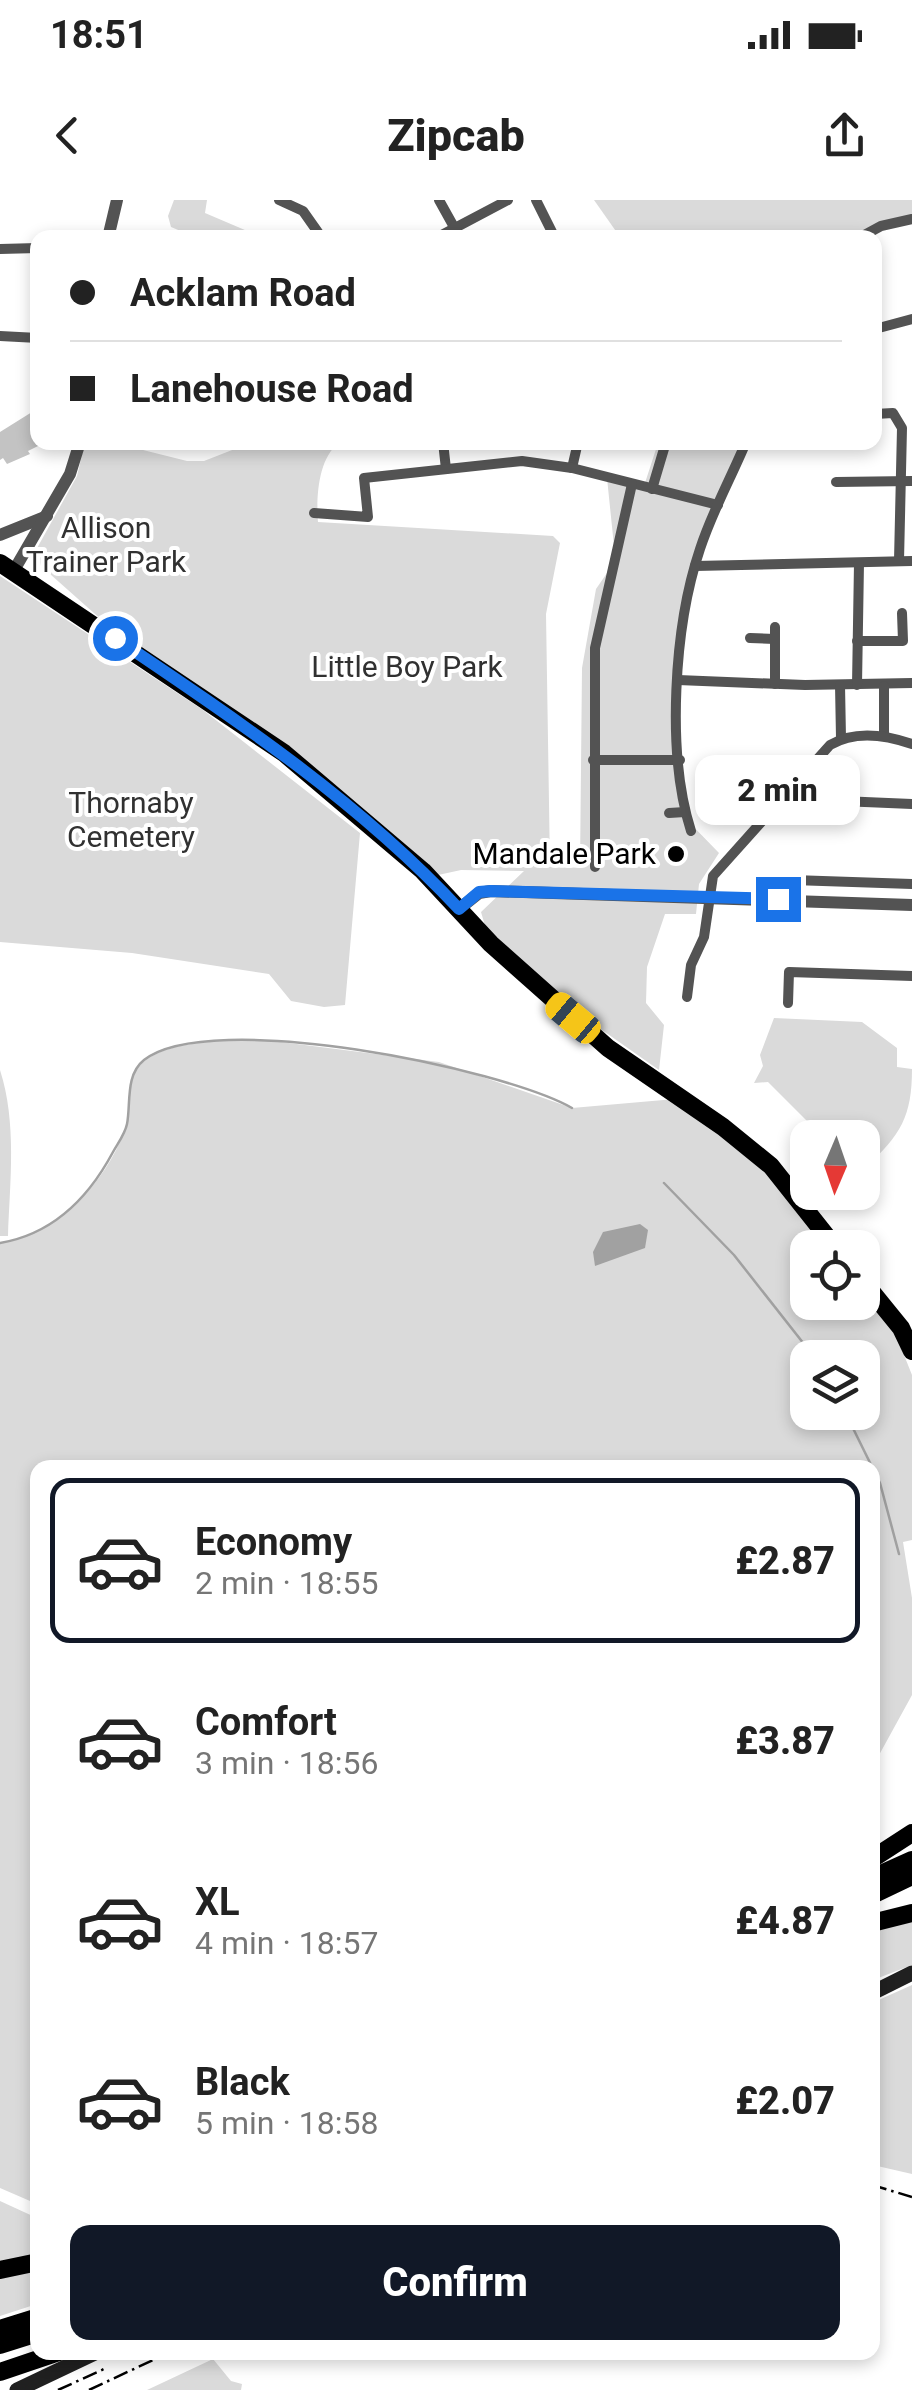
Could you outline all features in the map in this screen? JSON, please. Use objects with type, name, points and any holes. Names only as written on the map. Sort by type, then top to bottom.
[{"type":"main road","points":[[7,568],[284,753],[423,871],[518,969],[608,1048],[758,1155],[821,1230]]},
{"type":"main road","points":[[880,1302],[901,1328],[912,1351]]},
{"type":"main road","points":[[880,1854],[912,1833]]},
{"type":"main road","points":[[880,1874],[912,1860]]},
{"type":"main road","points":[[880,1891],[912,1876]]},
{"type":"main road","points":[[880,1921],[912,1913]]},
{"type":"main road","points":[[880,1989],[912,1974]]},
{"type":"main road","points":[[0,2270],[30,2264]]},
{"type":"main road","points":[[0,2329],[30,2320]]},
{"type":"main road","points":[[0,2345],[30,2336]]},
{"type":"main road","points":[[0,2381],[40,2360]]},
{"type":"main road","points":[[16,2390],[80,2360]]},
{"type":"main road","points":[[0,2372],[31,2364]]},
{"type":"street","points":[[110,230],[118,200]]},
{"type":"street","points":[[278,200],[303,211],[316,230]]},
{"type":"street","points":[[439,200],[454,227]]},
{"type":"street","points":[[449,230],[508,200]]},
{"type":"street","points":[[536,200],[551,230]]},
{"type":"street","points":[[874,230],[912,219]]},
{"type":"street","points":[[0,249],[30,248]]},
{"type":"street","points":[[882,327],[912,319]]},
{"type":"street","points":[[0,336],[30,338]]},
{"type":"street","points":[[882,414],[893,413],[900,419],[903,434],[906,482],[899,561]]},
{"type":"street","points":[[7,568],[47,516],[70,474],[78,450]]},
{"type":"street","points":[[444,450],[446,469]]},
{"type":"street","points":[[572,468],[576,450]]},
{"type":"street","points":[[652,489],[664,450]]},
{"type":"street","points":[[691,831],[685,812],[680,760],[678,680],[695,566],[742,450]]},
{"type":"street","points":[[314,514],[368,517],[364,478],[522,462],[572,468],[718,506]]},
{"type":"street","points":[[836,482],[906,482]]},
{"type":"street","points":[[594,867],[599,849],[594,760],[598,630],[632,484]]},
{"type":"street","points":[[0,535],[47,516]]},
{"type":"street","points":[[695,566],[912,561]]},
{"type":"street","points":[[857,685],[858,564]]},
{"type":"street","points":[[857,641],[903,641],[902,612]]},
{"type":"street","points":[[750,638],[775,633],[775,684]]},
{"type":"street","points":[[678,680],[884,686],[912,683]]},
{"type":"street","points":[[840,685],[841,738]]},
{"type":"street","points":[[884,686],[884,736]]},
{"type":"street","points":[[687,997],[691,965],[704,936],[713,876],[726,860],[830,745],[841,738],[884,736],[912,744]]},
{"type":"street","points":[[594,760],[680,760]]},
{"type":"street","points":[[841,801],[912,804]]},
{"type":"street","points":[[870,818],[871,803]]},
{"type":"street","points":[[669,813],[685,812]]},
{"type":"street","points":[[790,864],[790,880]]},
{"type":"street","points":[[763,879],[912,884]]},
{"type":"street","points":[[893,904],[894,884]]},
{"type":"street","points":[[459,909],[479,892],[491,891],[912,905]]},
{"type":"street","points":[[788,1003],[789,972],[912,976]]},
{"type":"green space","points":[[174,200],[207,200],[205,213],[245,230],[178,230],[171,227],[168,216]]},
{"type":"green space","points":[[594,200],[912,200],[912,219],[880,230],[615,230]]},
{"type":"green space","points":[[83,450],[143,450],[187,461],[204,461],[232,450],[332,450],[318,490],[318,522],[553,536],[560,543],[546,614],[550,866],[580,868],[582,668],[596,589],[607,573],[614,546],[607,478],[644,486],[656,450],[743,450],[695,566],[678,680],[684,817],[719,853],[699,884],[696,914],[665,914],[647,967],[646,1003],[664,1025],[659,1070],[568,1006],[486,929],[481,912],[524,871],[461,870],[429,877],[104,622],[41,566],[36,550],[77,476]]},
{"type":"green space","name":"Thornaby Cemetery","points":[[0,576],[203,710],[360,833],[345,1005],[324,1007],[291,1001],[269,974],[132,953],[0,942]]},
{"type":"green space","points":[[774,1018],[862,1022],[897,1048],[897,1067],[912,1069],[910,1100],[902,1124],[880,1153],[880,1120],[806,1120],[768,1082],[754,1083],[763,1066],[760,1055]]},
{"type":"green space","points":[[257,1039],[439,1062],[572,1108],[675,1099],[767,1171],[790,1200],[790,1210],[798,1210],[814,1230],[790,1230],[790,1320],[880,1320],[880,1315],[896,1335],[912,1375],[912,1540],[903,1542],[912,1598],[912,1695],[880,1753],[880,1460],[30,1460],[30,2201],[0,2188],[0,1243],[41,1229],[92,1187],[125,1130],[131,1083],[139,1066],[158,1053],[185,1045]]},
{"type":"green space","points":[[0,1070],[11,1131],[8,1236],[0,1236]]},
{"type":"green space","points":[[912,1921],[912,1965],[880,1977],[880,1928]]},
{"type":"green space","points":[[912,1985],[912,2174],[880,2167],[880,1999]]},
{"type":"green space","points":[[0,2201],[30,2215],[30,2256],[0,2262]]},
{"type":"green space","points":[[30,2269],[30,2306],[0,2316],[0,2275]]},
{"type":"green space","points":[[211,2360],[231,2381],[242,2384],[241,2390],[147,2390]]},
{"type":"shaded area","points":[[640,1224],[648,1230],[645,1248],[595,1266],[593,1252],[603,1232]]},
{"type":"building","points":[[30,413],[30,454],[7,464],[3,458],[0,460],[0,432]]},
{"type":"waterway","points":[[0,1243],[37,1231],[81,1198],[125,1131],[131,1082],[138,1066],[178,1045],[229,1040],[356,1049],[484,1076],[572,1108]]},
{"type":"waterway","points":[[664,1183],[734,1255],[801,1340]]},
{"type":"waterway","points":[[854,1430],[869,1460]]},
{"type":"waterway","points":[[880,1483],[899,1554]]},
{"type":"railway","points":[[880,2187],[912,2197]]},
{"type":"railway","points":[[89,2390],[153,2360]]},
{"type":"railway","points":[[58,2390],[104,2369]]},
{"type":"place","name":"Mandale Park","points":[[676,854]]},
{"type":"route","points":[[115,638],[284,753],[423,871],[459,909],[479,892],[491,891],[778,899]]},
{"type":"park label","name":"Allison Trainer Park","points":[[106,545]]},
{"type":"park label","name":"Little Boy Park","points":[[407,667]]}]
